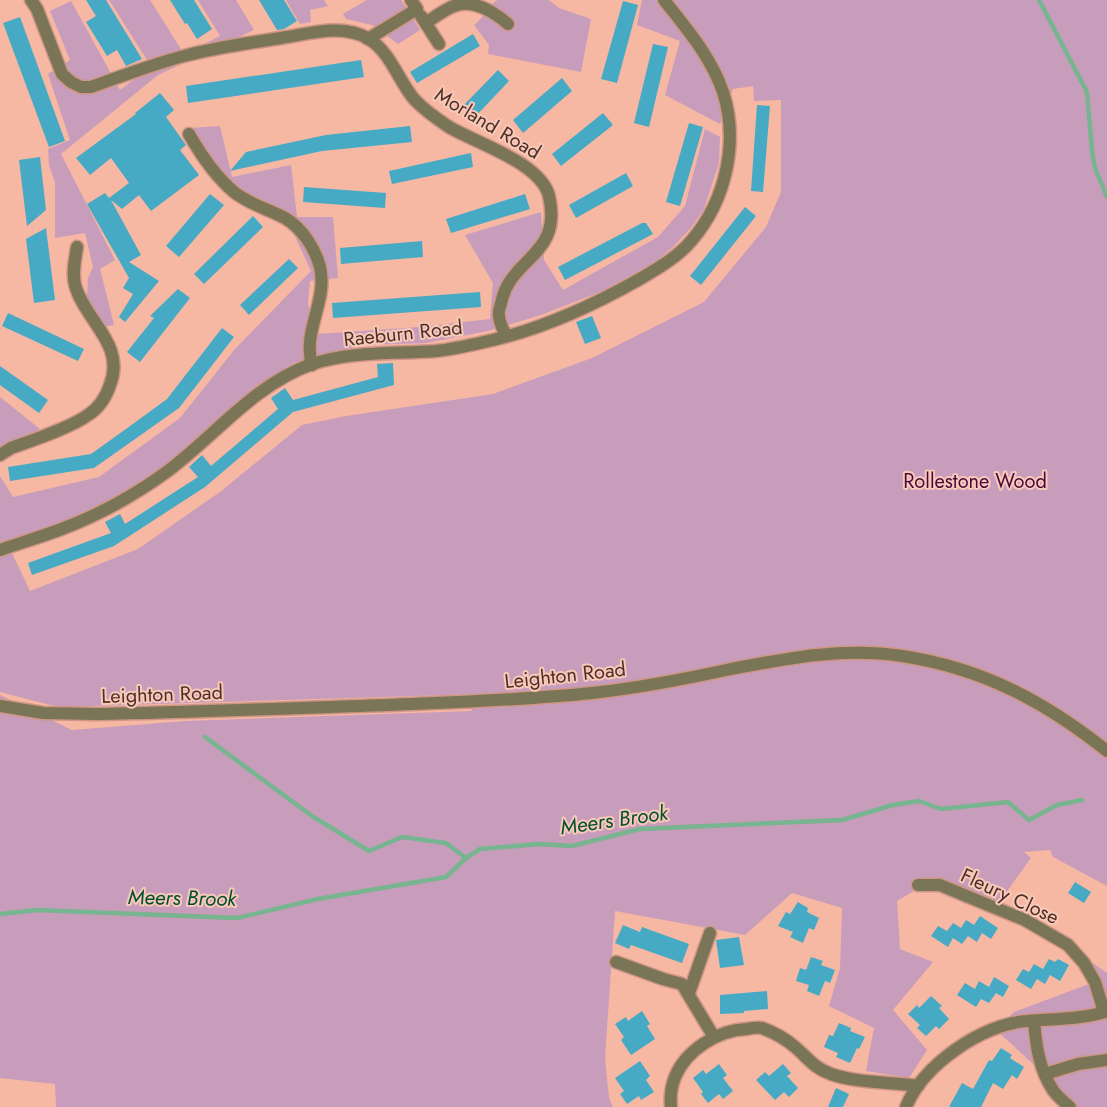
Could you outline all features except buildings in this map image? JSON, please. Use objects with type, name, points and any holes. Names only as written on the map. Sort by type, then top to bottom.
[{"type":"street","name":"Morland Road","points":[[32,0],[62,74],[71,82],[81,87],[91,87],[158,63],[224,47],[343,30],[355,32],[380,47],[414,99],[430,114],[449,127],[520,162],[535,173],[544,183],[550,204],[549,233],[541,248],[515,274],[502,297],[498,315],[506,336]]},
{"type":"street","name":"Raeburn Road","points":[[0,550],[59,530],[116,504],[164,474],[253,397],[277,381],[312,365],[352,355],[440,350],[530,330],[574,313],[654,271],[676,255],[692,240],[719,196],[726,172],[729,143],[728,114],[722,91],[713,69],[698,42],[664,0]]},
{"type":"street","points":[[426,23],[456,5],[465,4],[487,10],[499,16],[508,24]]},
{"type":"street","points":[[368,39],[414,5],[439,44]]},
{"type":"street","points":[[189,134],[199,151],[233,191],[250,203],[286,219],[300,231],[313,247],[320,267],[322,285],[319,305],[310,333],[308,354],[312,365]]},
{"type":"street","points":[[0,455],[11,448],[87,416],[98,406],[115,374],[114,359],[109,342],[84,307],[75,284],[74,267],[77,247]]},
{"type":"street","name":"Leighton Road","points":[[0,706],[43,713],[97,714],[505,700],[594,693],[669,682],[808,655],[871,652],[950,666],[994,680],[1030,698],[1081,731],[1107,751]]},
{"type":"street","name":"Fleury Close","points":[[918,884],[940,885],[1025,920],[1068,945],[1084,963],[1095,982],[1105,1011]]},
{"type":"street","points":[[689,993],[710,933]]},
{"type":"street","points":[[616,962],[682,984],[714,1037]]},
{"type":"street","points":[[906,1107],[909,1099],[930,1070],[968,1042],[1008,1024],[1105,1011]]},
{"type":"street","points":[[1034,1021],[1036,1048],[1044,1074],[1054,1091],[1070,1107]]},
{"type":"street","points":[[671,1107],[670,1094],[674,1078],[683,1063],[697,1049],[714,1037],[739,1029],[761,1028],[795,1047],[816,1067],[831,1074],[918,1086]]},
{"type":"street","points":[[1044,1074],[1078,1064],[1107,1060]]},
{"type":"green space","points":[[109,0],[150,0],[184,54],[220,36],[198,0],[236,0],[254,30],[158,75],[61,154],[115,260],[100,269],[114,325],[102,327],[87,298],[88,278],[93,267],[85,233],[55,238],[55,182],[49,165],[48,149],[70,140],[48,74],[70,60],[50,11],[71,1],[120,90],[151,66]]},
{"type":"green space","points":[[286,0],[324,0],[328,6],[310,10],[311,22],[300,24]]},
{"type":"green space","points":[[367,0],[401,0],[420,30],[398,44],[372,25],[346,19],[343,14]]},
{"type":"green space","points":[[497,0],[549,0],[559,8],[591,19],[581,72],[488,54],[489,45],[474,25]]},
{"type":"green space","name":"Rollestone Wood","points":[[642,0],[1107,0],[1107,886],[1053,857],[1050,850],[1024,852],[1031,858],[1000,901],[936,878],[897,901],[900,949],[933,962],[893,1010],[927,1050],[909,1078],[866,1071],[874,1028],[829,1006],[840,968],[842,908],[792,893],[745,935],[615,911],[605,1058],[609,1098],[613,1107],[56,1107],[55,1084],[0,1078],[0,695],[72,730],[185,721],[471,711],[480,694],[58,707],[0,692],[0,476],[13,497],[99,477],[180,418],[235,349],[311,271],[287,219],[217,180],[191,128],[220,126],[232,177],[291,165],[297,217],[333,217],[338,278],[310,281],[308,304],[316,334],[420,327],[490,319],[493,283],[465,235],[541,212],[544,260],[563,290],[658,237],[685,206],[705,129],[720,137],[719,163],[704,209],[690,229],[654,263],[600,292],[541,315],[488,331],[426,343],[363,345],[294,363],[241,399],[171,461],[109,501],[9,547],[30,591],[138,549],[220,492],[302,425],[346,416],[493,394],[592,358],[704,302],[766,227],[781,192],[781,100],[754,101],[753,86],[733,89],[720,124],[665,95],[680,41],[637,25]]},
{"type":"green space","points":[[0,397],[40,429],[0,448]]},
{"type":"green space","points":[[1084,957],[1107,973],[1107,1107],[1068,1107],[1042,1072],[996,1030],[1014,1012],[1089,984]]},
{"type":"waterway","points":[[1039,0],[1087,92],[1095,168],[1107,197]]},
{"type":"waterway","points":[[205,737],[312,816],[369,851],[402,837],[446,843],[466,858]]},
{"type":"waterway","name":"Meers Brook","points":[[0,914],[37,910],[237,918],[318,899],[446,877],[466,858],[480,849],[539,844],[572,846],[640,829],[842,820],[893,805],[919,801],[941,809],[1008,802],[1029,820],[1057,805],[1082,800]]}]
